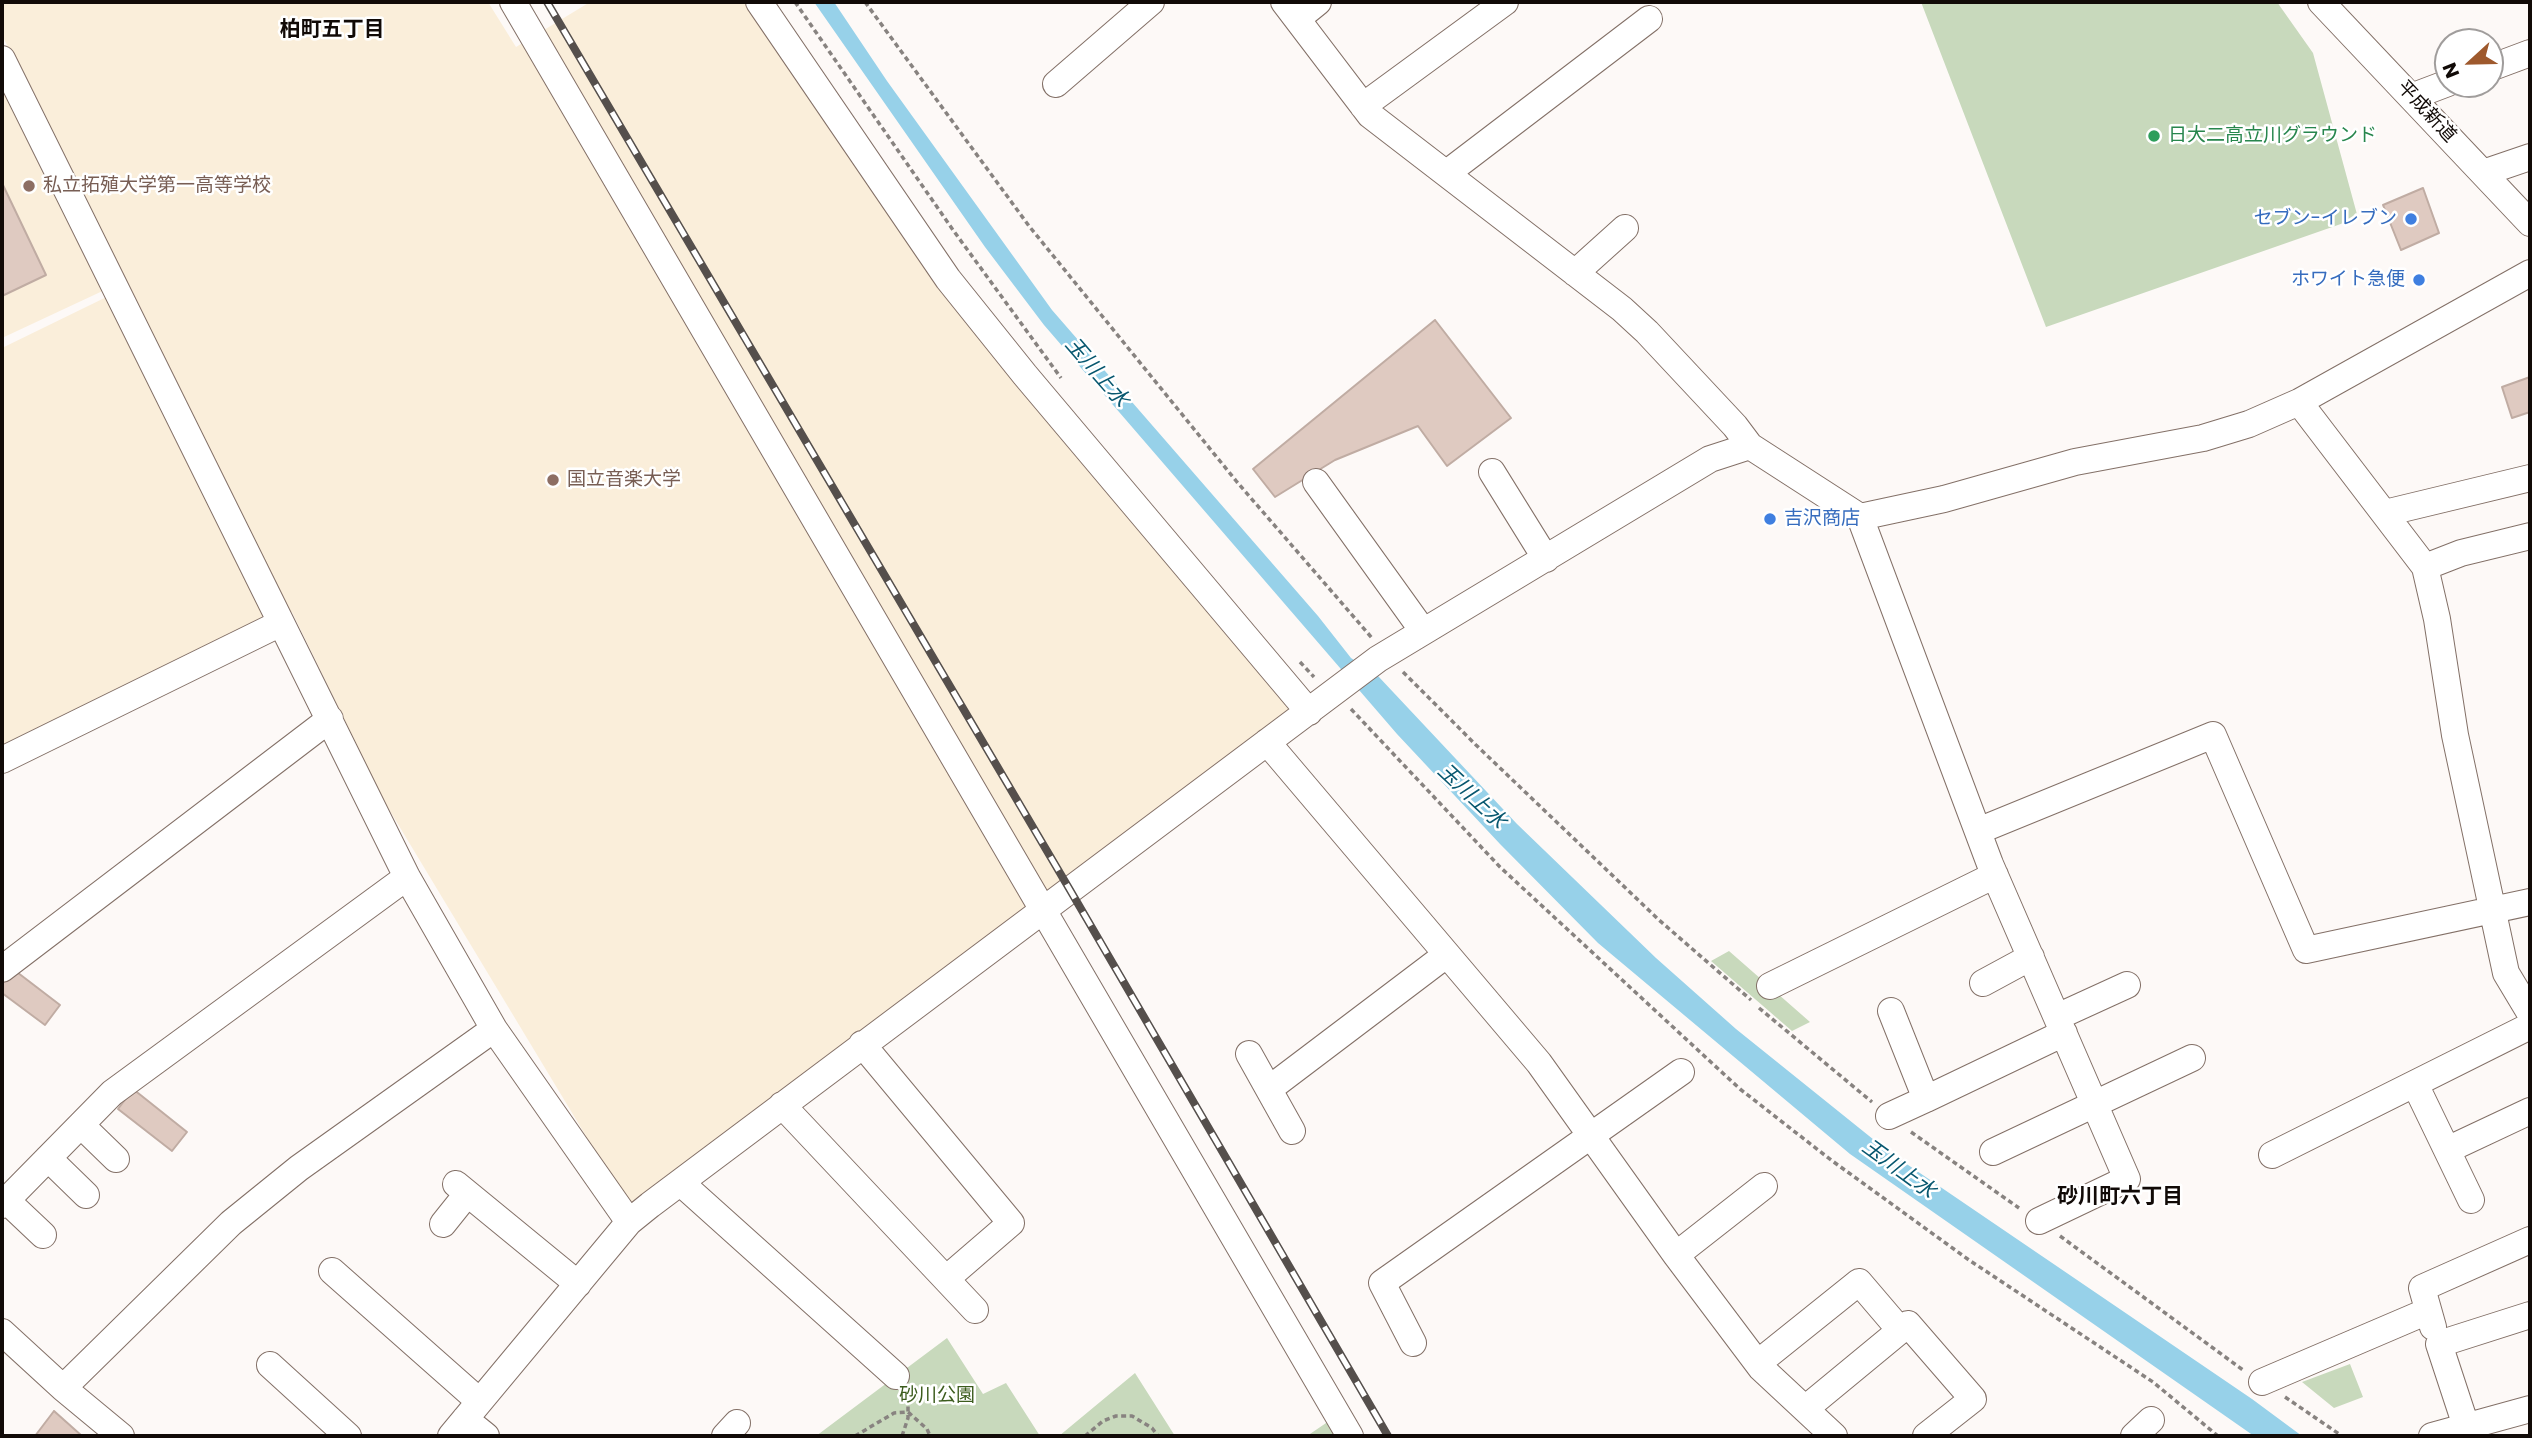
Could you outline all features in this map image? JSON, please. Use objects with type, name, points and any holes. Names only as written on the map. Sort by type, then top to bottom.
[{"type":"street","points":[[513,2],[1350,1436]]},
{"type":"street","points":[[759,2],[948,279],[1025,375],[1309,712]]},
{"type":"street","points":[[1056,84],[1151,2]]},
{"type":"street","points":[[1318,2],[1290,10],[1370,115],[1622,309],[1735,426],[1750,446],[1860,517],[1995,875],[2127,1179],[2039,1221]]},
{"type":"street","points":[[1363,106],[1505,2]]},
{"type":"street","name":"平成新道","points":[[2321,2],[2530,223]]},
{"type":"street","points":[[1447,173],[1648,19]]},
{"type":"street","points":[[2504,63],[2530,53]]},
{"type":"street","points":[[2,59],[407,877],[494,1029],[629,1222]]},
{"type":"street","points":[[2411,97],[2434,88]]},
{"type":"street","points":[[2483,173],[2530,157]]},
{"type":"street","points":[[1575,273],[1625,228]]},
{"type":"street","points":[[1860,517],[1944,499],[2075,462],[2203,438],[2249,424],[2300,402],[2530,273]]},
{"type":"street","points":[[2300,402],[2425,567],[2437,619],[2455,735],[2506,973],[2530,1013]]},
{"type":"street","points":[[465,1419],[629,1222],[862,1044],[1382,657],[1710,458],[1750,446]]},
{"type":"street","points":[[1492,472],[1546,559]]},
{"type":"street","points":[[2385,513],[2530,478]]},
{"type":"street","points":[[1316,482],[1423,631]]},
{"type":"street","points":[[2425,567],[2460,553],[2530,536]]},
{"type":"street","points":[[2,760],[281,623]]},
{"type":"street","points":[[2,969],[330,719]]},
{"type":"street","points":[[1978,831],[2213,735],[2306,950],[2530,902]]},
{"type":"street","points":[[1267,743],[1539,1063],[1676,1255],[1758,1363],[1834,1436]]},
{"type":"street","points":[[1770,986],[1995,875]]},
{"type":"street","points":[[43,1235],[4,1203],[112,1093],[407,877]]},
{"type":"street","points":[[1269,1089],[1446,956]]},
{"type":"street","points":[[1983,983],[2031,957]]},
{"type":"street","points":[[1889,1116],[1926,1099],[2127,985]]},
{"type":"street","points":[[1891,1010],[1926,1099]]},
{"type":"street","points":[[2272,1155],[2530,1026]]},
{"type":"street","points":[[63,1388],[231,1223],[299,1168],[494,1029]]},
{"type":"street","points":[[862,1044],[1011,1223],[946,1279]]},
{"type":"street","points":[[1249,1054],[1292,1131]]},
{"type":"street","points":[[1993,1152],[2192,1058]]},
{"type":"street","points":[[1413,1343],[1382,1283],[1681,1072]]},
{"type":"street","points":[[2415,1084],[2471,1200]]},
{"type":"street","points":[[782,1105],[975,1310]]},
{"type":"street","points":[[2447,1150],[2530,1111]]},
{"type":"street","points":[[81,1125],[116,1159]]},
{"type":"street","points":[[48,1158],[86,1195]]},
{"type":"street","points":[[681,1183],[896,1376]]},
{"type":"street","points":[[1676,1255],[1764,1186]]},
{"type":"street","points":[[443,1224],[461,1189],[578,1284]]},
{"type":"street","points":[[2466,1426],[2422,1288],[2530,1240]]},
{"type":"street","points":[[332,1271],[465,1419],[486,1436]]},
{"type":"street","points":[[1758,1363],[1859,1282],[1900,1330]]},
{"type":"street","points":[[2262,1382],[2428,1311]]},
{"type":"street","points":[[2439,1344],[2530,1315]]},
{"type":"street","points":[[1805,1409],[1908,1324],[1973,1399],[1926,1436]]},
{"type":"street","points":[[2,1332],[121,1436]]},
{"type":"street","points":[[270,1365],[348,1436]]},
{"type":"street","points":[[2432,1436],[2530,1409]]},
{"type":"path","points":[[795,2],[953,230],[1066,385]]},
{"type":"path","points":[[865,2],[1046,248],[1382,657],[1659,920],[1889,1116],[2342,1436]]},
{"type":"path","points":[[1298,660],[1315,679],[1340,689],[1389,751],[1500,867],[1740,1089],[1830,1160],[1969,1260],[2153,1382],[2218,1436]]},
{"type":"path","points":[[896,1376],[907,1388],[908,1412],[902,1436]]},
{"type":"path","points":[[855,1436],[894,1413],[908,1412],[927,1429],[930,1436]]},
{"type":"path","points":[[1085,1436],[1103,1420],[1132,1416],[1152,1428],[1158,1436]]},
{"type":"shaded area","name":"国立音楽大学","points":[[2,2],[488,2],[516,47],[590,2],[744,2],[943,294],[1300,704],[630,1209],[384,801],[292,612],[2,751],[2,348],[127,287],[2,35]]},
{"type":"shaded area","name":"私立拓殖大学第一高等学校","points":[[2,83],[109,288],[2,338]]},
{"type":"green space","name":"日大二高立川グラウンド","points":[[1921,2],[2277,2],[2313,53],[2358,218],[2046,327]]},
{"type":"green space","points":[[1729,951],[1810,1022],[1792,1031],[1711,961]]},
{"type":"green space","name":"砂川公園","points":[[947,1338],[983,1394],[1006,1383],[1040,1436],[816,1436]]},
{"type":"green space","points":[[2350,1364],[2363,1397],[2334,1408],[2302,1382]]},
{"type":"green space","points":[[1135,1373],[1175,1436],[1059,1436]]},
{"type":"green space","points":[[1329,1421],[1338,1436],[1307,1436]]},
{"type":"water","name":"玉川上水","points":[[814,2],[834,2],[887,81],[1052,310],[1318,616],[1351,658],[1378,676],[1517,824],[1656,958],[1736,1029],[1889,1152],[2252,1399],[2302,1436],[2254,1436],[1850,1154],[1598,943],[1397,734],[1044,325],[985,247]]},
{"type":"building","points":[[2,183],[46,275],[2,296]]},
{"type":"building","name":"セブン-イレブン","points":[[2423,188],[2439,233],[2401,250],[2383,205]]},
{"type":"building","points":[[1435,320],[1511,418],[1447,466],[1418,426],[1335,460],[1275,497],[1253,469]]},
{"type":"building","points":[[2530,377],[2530,412],[2512,418],[2502,387]]},
{"type":"building","points":[[9,966],[60,1005],[45,1025],[2,993],[2,975]]},
{"type":"building","points":[[133,1089],[187,1132],[172,1151],[118,1109]]},
{"type":"building","points":[[54,1411],[82,1436],[35,1436]]},
{"type":"railway","points":[[547,2],[1388,1436]]},
{"type":"place","name":"日大二高立川グラウンド","points":[[2154,136]]},
{"type":"place","name":"私立拓殖大学第一高等学校","points":[[29,186]]},
{"type":"place","name":"セブン-イレブン","points":[[2411,219]]},
{"type":"place","name":"ホワイト急便","points":[[2419,280]]},
{"type":"place","name":"国立音楽大学","points":[[553,480]]},
{"type":"place","name":"吉沢商店","points":[[1770,519]]},
{"type":"district","name":"柏町五丁目","points":[[332,31]]},
{"type":"district","name":"砂川町六丁目","points":[[2120,1198]]}]
